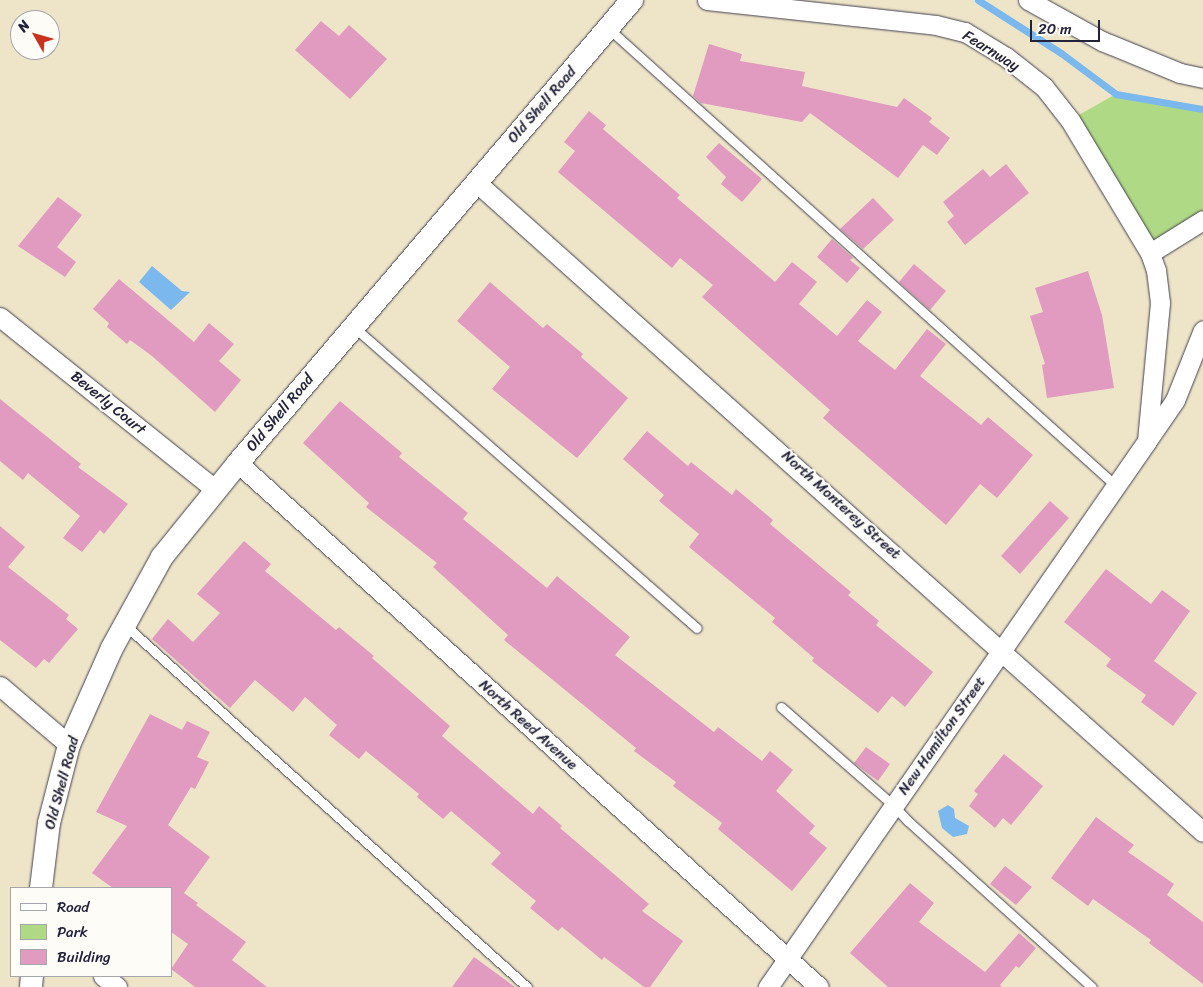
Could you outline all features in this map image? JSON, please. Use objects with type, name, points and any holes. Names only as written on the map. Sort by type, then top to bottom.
[{"type":"street","name":"Old Shell Road","points":[[41,887],[49,823],[69,745],[124,625],[162,557],[216,489],[632,0]]},
{"type":"street","name":"Fearnway","points":[[707,0],[936,25],[965,32],[1044,87],[1070,120],[1150,253],[1156,270],[1160,303],[1147,441]]},
{"type":"street","points":[[1028,0],[1102,41],[1180,73],[1203,78]]},
{"type":"street","name":"North Monterey Street","points":[[476,182],[1002,649],[1203,832]]},
{"type":"street","points":[[1150,253],[1203,220]]},
{"type":"street","name":"Beverly Court","points":[[0,316],[216,489]]},
{"type":"street","points":[[1115,485],[1175,400],[1203,330]]},
{"type":"street","name":"North Reed Avenue","points":[[238,463],[819,987]]},
{"type":"street","name":"New Hamilton Street","points":[[768,987],[1115,485]]},
{"type":"street","points":[[0,686],[69,745]]},
{"type":"street","points":[[104,977],[117,987]]},
{"type":"lane","points":[[608,28],[1115,485]]},
{"type":"lane","points":[[354,326],[697,628]]},
{"type":"lane","points":[[124,625],[527,987]]},
{"type":"lane","points":[[781,707],[893,804],[908,821],[1092,987]]},
{"type":"green space","points":[[1116,94],[1203,109],[1203,220],[1150,253],[1070,120]]},
{"type":"water","points":[[152,266],[182,291],[190,292],[171,310],[139,282]]},
{"type":"water","points":[[948,805],[954,809],[955,818],[969,826],[967,834],[953,837],[942,828],[938,811]]},
{"type":"building","points":[[321,21],[339,36],[349,25],[387,59],[350,99],[295,50]]},
{"type":"building","points":[[709,44],[742,54],[740,61],[805,72],[802,86],[897,107],[904,98],[932,118],[929,122],[950,138],[937,155],[923,145],[898,178],[810,113],[802,122],[701,103],[693,96]]},
{"type":"building","points":[[589,111],[606,125],[603,129],[680,195],[677,198],[775,282],[792,262],[817,282],[799,304],[837,336],[867,300],[882,312],[858,341],[895,370],[927,329],[946,344],[920,376],[981,425],[988,417],[1033,455],[997,498],[980,484],[946,525],[823,418],[830,410],[702,297],[713,285],[680,258],[672,268],[558,172],[575,151],[564,142]]},
{"type":"building","points":[[719,143],[762,179],[742,202],[721,184],[726,177],[706,157]]},
{"type":"building","points":[[1006,164],[1029,193],[965,245],[947,222],[954,216],[943,202],[983,169],[990,177]]},
{"type":"building","points":[[58,197],[82,215],[57,247],[76,262],[65,277],[18,246]]},
{"type":"building","points":[[873,198],[894,220],[863,249],[840,229]]},
{"type":"building","points":[[832,239],[853,258],[850,260],[860,268],[847,283],[817,257]]},
{"type":"building","points":[[914,264],[946,291],[930,310],[899,282]]},
{"type":"building","points":[[1088,271],[1102,315],[1114,388],[1047,398],[1042,365],[1045,364],[1030,316],[1043,312],[1035,288]]},
{"type":"building","points":[[119,279],[194,342],[209,323],[234,344],[219,361],[241,380],[215,412],[152,356],[130,340],[127,344],[107,327],[109,323],[93,309]]},
{"type":"building","points":[[490,282],[543,328],[547,324],[583,354],[581,357],[628,398],[577,458],[492,389],[510,367],[457,321]]},
{"type":"building","points":[[0,399],[81,464],[78,467],[128,504],[104,534],[100,530],[82,552],[63,538],[80,516],[28,473],[23,480],[0,461]]},
{"type":"building","points":[[340,401],[402,453],[399,457],[468,513],[463,519],[547,588],[557,576],[630,637],[615,655],[714,732],[718,727],[762,761],[770,751],[793,770],[776,791],[815,826],[809,833],[827,848],[792,891],[718,829],[722,823],[673,786],[676,782],[634,751],[636,748],[504,640],[508,635],[433,567],[437,563],[366,507],[369,503],[303,443]]},
{"type":"building","points":[[647,431],[688,466],[691,462],[732,495],[736,489],[773,520],[770,524],[851,592],[848,595],[879,621],[876,625],[933,672],[905,707],[892,696],[878,713],[812,661],[814,658],[772,622],[775,618],[689,547],[699,534],[659,501],[664,495],[623,459]]},
{"type":"building","points":[[1050,501],[1069,518],[1020,574],[1001,556]]},
{"type":"building","points":[[0,526],[25,547],[8,567],[69,615],[66,619],[78,629],[49,663],[44,659],[36,668],[0,640]]},
{"type":"building","points":[[244,541],[271,564],[265,571],[336,630],[339,627],[374,656],[372,658],[450,726],[442,736],[533,814],[539,806],[562,826],[560,828],[649,904],[642,911],[683,941],[650,987],[644,987],[604,957],[602,960],[562,927],[558,931],[530,908],[536,901],[491,864],[501,853],[451,811],[443,819],[417,797],[419,794],[366,751],[359,759],[329,735],[337,725],[305,697],[293,712],[255,680],[230,708],[152,639],[168,619],[193,642],[220,613],[197,594]]},
{"type":"building","points":[[1106,569],[1151,604],[1162,590],[1190,611],[1154,661],[1197,693],[1173,726],[1141,702],[1146,695],[1106,666],[1111,659],[1064,622]]},
{"type":"building","points":[[150,714],[182,730],[187,721],[210,732],[197,757],[209,762],[195,789],[191,787],[168,825],[210,857],[184,893],[198,903],[196,905],[246,942],[232,960],[267,987],[195,987],[172,970],[188,944],[172,933],[172,887],[112,887],[92,873],[127,826],[96,812]]},
{"type":"building","points":[[866,747],[890,764],[878,781],[854,763]]},
{"type":"building","points":[[1004,754],[1043,786],[1011,825],[1003,818],[995,828],[969,806],[978,794],[974,791]]},
{"type":"building","points":[[1096,817],[1134,845],[1128,852],[1174,884],[1167,895],[1203,922],[1203,984],[1149,943],[1151,940],[1093,899],[1088,906],[1051,878]]},
{"type":"building","points":[[1005,866],[1032,887],[1016,905],[990,884]]},
{"type":"building","points":[[910,883],[934,903],[919,922],[985,972],[1019,933],[1036,948],[1019,968],[1016,966],[1000,985],[1002,987],[888,987],[850,953]]},
{"type":"building","points":[[474,957],[515,987],[452,987]]},
{"type":"waterway","points":[[978,0],[1061,53],[1116,94],[1203,109]]}]
